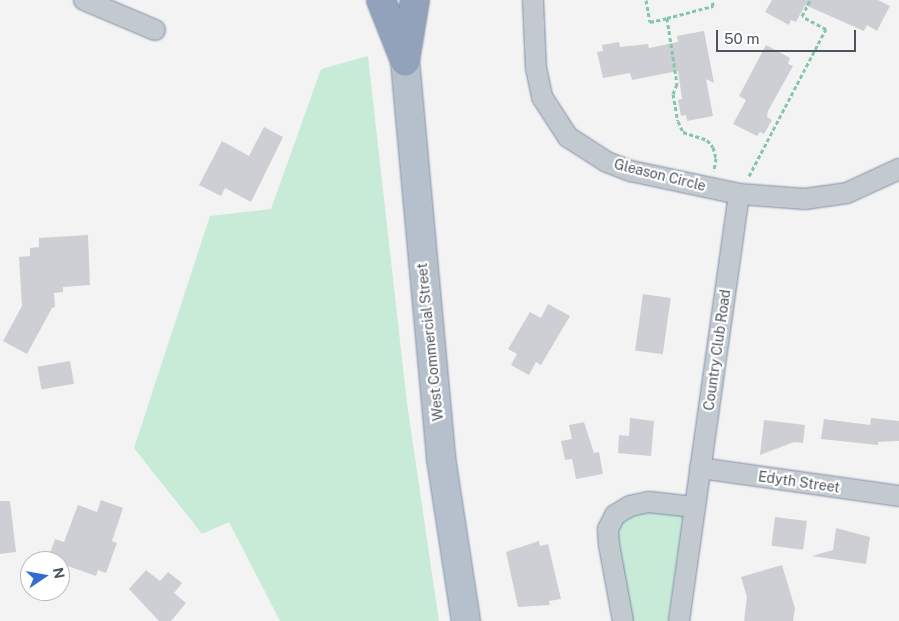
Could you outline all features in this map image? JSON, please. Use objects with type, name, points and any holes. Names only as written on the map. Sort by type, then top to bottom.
[{"type":"highway","points":[[381,0],[404,61]]},
{"type":"highway","points":[[393,0],[404,61]]},
{"type":"highway","points":[[404,0],[404,61]]},
{"type":"highway","points":[[404,61],[415,0]]},
{"type":"main road","name":"West Commercial Street","points":[[404,61],[441,458],[466,621]]},
{"type":"street","points":[[84,0],[155,30]]},
{"type":"street","name":"Gleason Circle","points":[[532,0],[536,68],[542,97],[568,137],[586,152],[631,171],[739,194],[827,198],[866,186],[899,169]]},
{"type":"street","name":"Country Club Road","points":[[679,621],[739,194]]},
{"type":"street","name":"Edyth Street","points":[[700,468],[899,496]]},
{"type":"street","points":[[623,621],[609,545],[608,529],[615,515],[630,506],[649,502],[695,507]]},
{"type":"path","points":[[646,0],[650,22],[713,6],[712,0]]},
{"type":"path","points":[[739,194],[826,29],[802,16],[810,0]]},
{"type":"path","points":[[667,18],[677,84],[672,94],[678,121],[683,132],[707,140],[713,146],[716,158],[713,176]]},
{"type":"green space","points":[[368,56],[407,403],[439,621],[280,621],[229,522],[202,534],[134,448],[210,216],[271,209],[321,69]]},
{"type":"green space","points":[[643,510],[684,512],[668,621],[631,621],[619,563],[617,526],[625,517]]},
{"type":"building","points":[[772,0],[878,0],[890,6],[877,31],[867,25],[864,31],[805,5],[796,22],[791,20],[789,25],[765,12]]},
{"type":"building","points":[[704,31],[714,83],[706,79],[713,116],[687,121],[686,115],[681,116],[678,100],[682,99],[678,71],[632,80],[630,73],[603,78],[597,52],[603,51],[602,45],[619,42],[620,47],[648,44],[649,48],[678,42],[677,36]]},
{"type":"building","points":[[766,45],[790,58],[788,64],[793,66],[768,111],[767,117],[772,120],[764,134],[760,132],[757,136],[733,124],[746,100],[739,96]]},
{"type":"building","points":[[264,127],[283,137],[251,202],[225,188],[221,196],[199,185],[222,141],[249,156]]},
{"type":"building","points":[[88,235],[90,285],[63,287],[63,292],[54,293],[55,307],[52,308],[27,354],[3,341],[22,306],[19,257],[30,256],[30,248],[39,247],[39,238]]},
{"type":"building","points":[[643,294],[671,298],[663,354],[635,350]]},
{"type":"building","points":[[548,304],[570,316],[541,365],[536,362],[529,375],[511,365],[517,354],[508,349],[530,312],[541,318]]},
{"type":"building","points":[[70,361],[74,384],[41,389],[38,367]]},
{"type":"building","points":[[630,418],[654,421],[651,456],[618,453],[619,435],[629,436]]},
{"type":"building","points":[[871,418],[899,421],[899,441],[878,442],[878,445],[821,439],[824,419],[870,425]]},
{"type":"building","points":[[764,420],[805,425],[803,443],[794,442],[760,455]]},
{"type":"building","points":[[584,422],[594,453],[599,452],[603,474],[576,479],[572,459],[565,460],[561,441],[572,439],[569,425]]},
{"type":"building","points":[[101,500],[123,508],[112,541],[117,543],[106,573],[98,570],[96,576],[70,567],[70,551],[51,551],[55,539],[64,542],[78,505],[97,512]]},
{"type":"building","points":[[0,501],[10,501],[16,552],[0,554]]},
{"type":"building","points":[[775,517],[807,521],[803,550],[771,546]]},
{"type":"building","points":[[836,528],[870,537],[866,564],[812,556],[833,550]]},
{"type":"building","points":[[539,541],[540,546],[548,544],[561,599],[549,601],[550,605],[518,607],[506,552]]},
{"type":"building","points":[[782,565],[795,608],[793,621],[744,621],[747,597],[741,577]]},
{"type":"building","points":[[146,570],[160,581],[168,572],[182,583],[174,593],[186,603],[171,621],[159,621],[129,589]]}]
